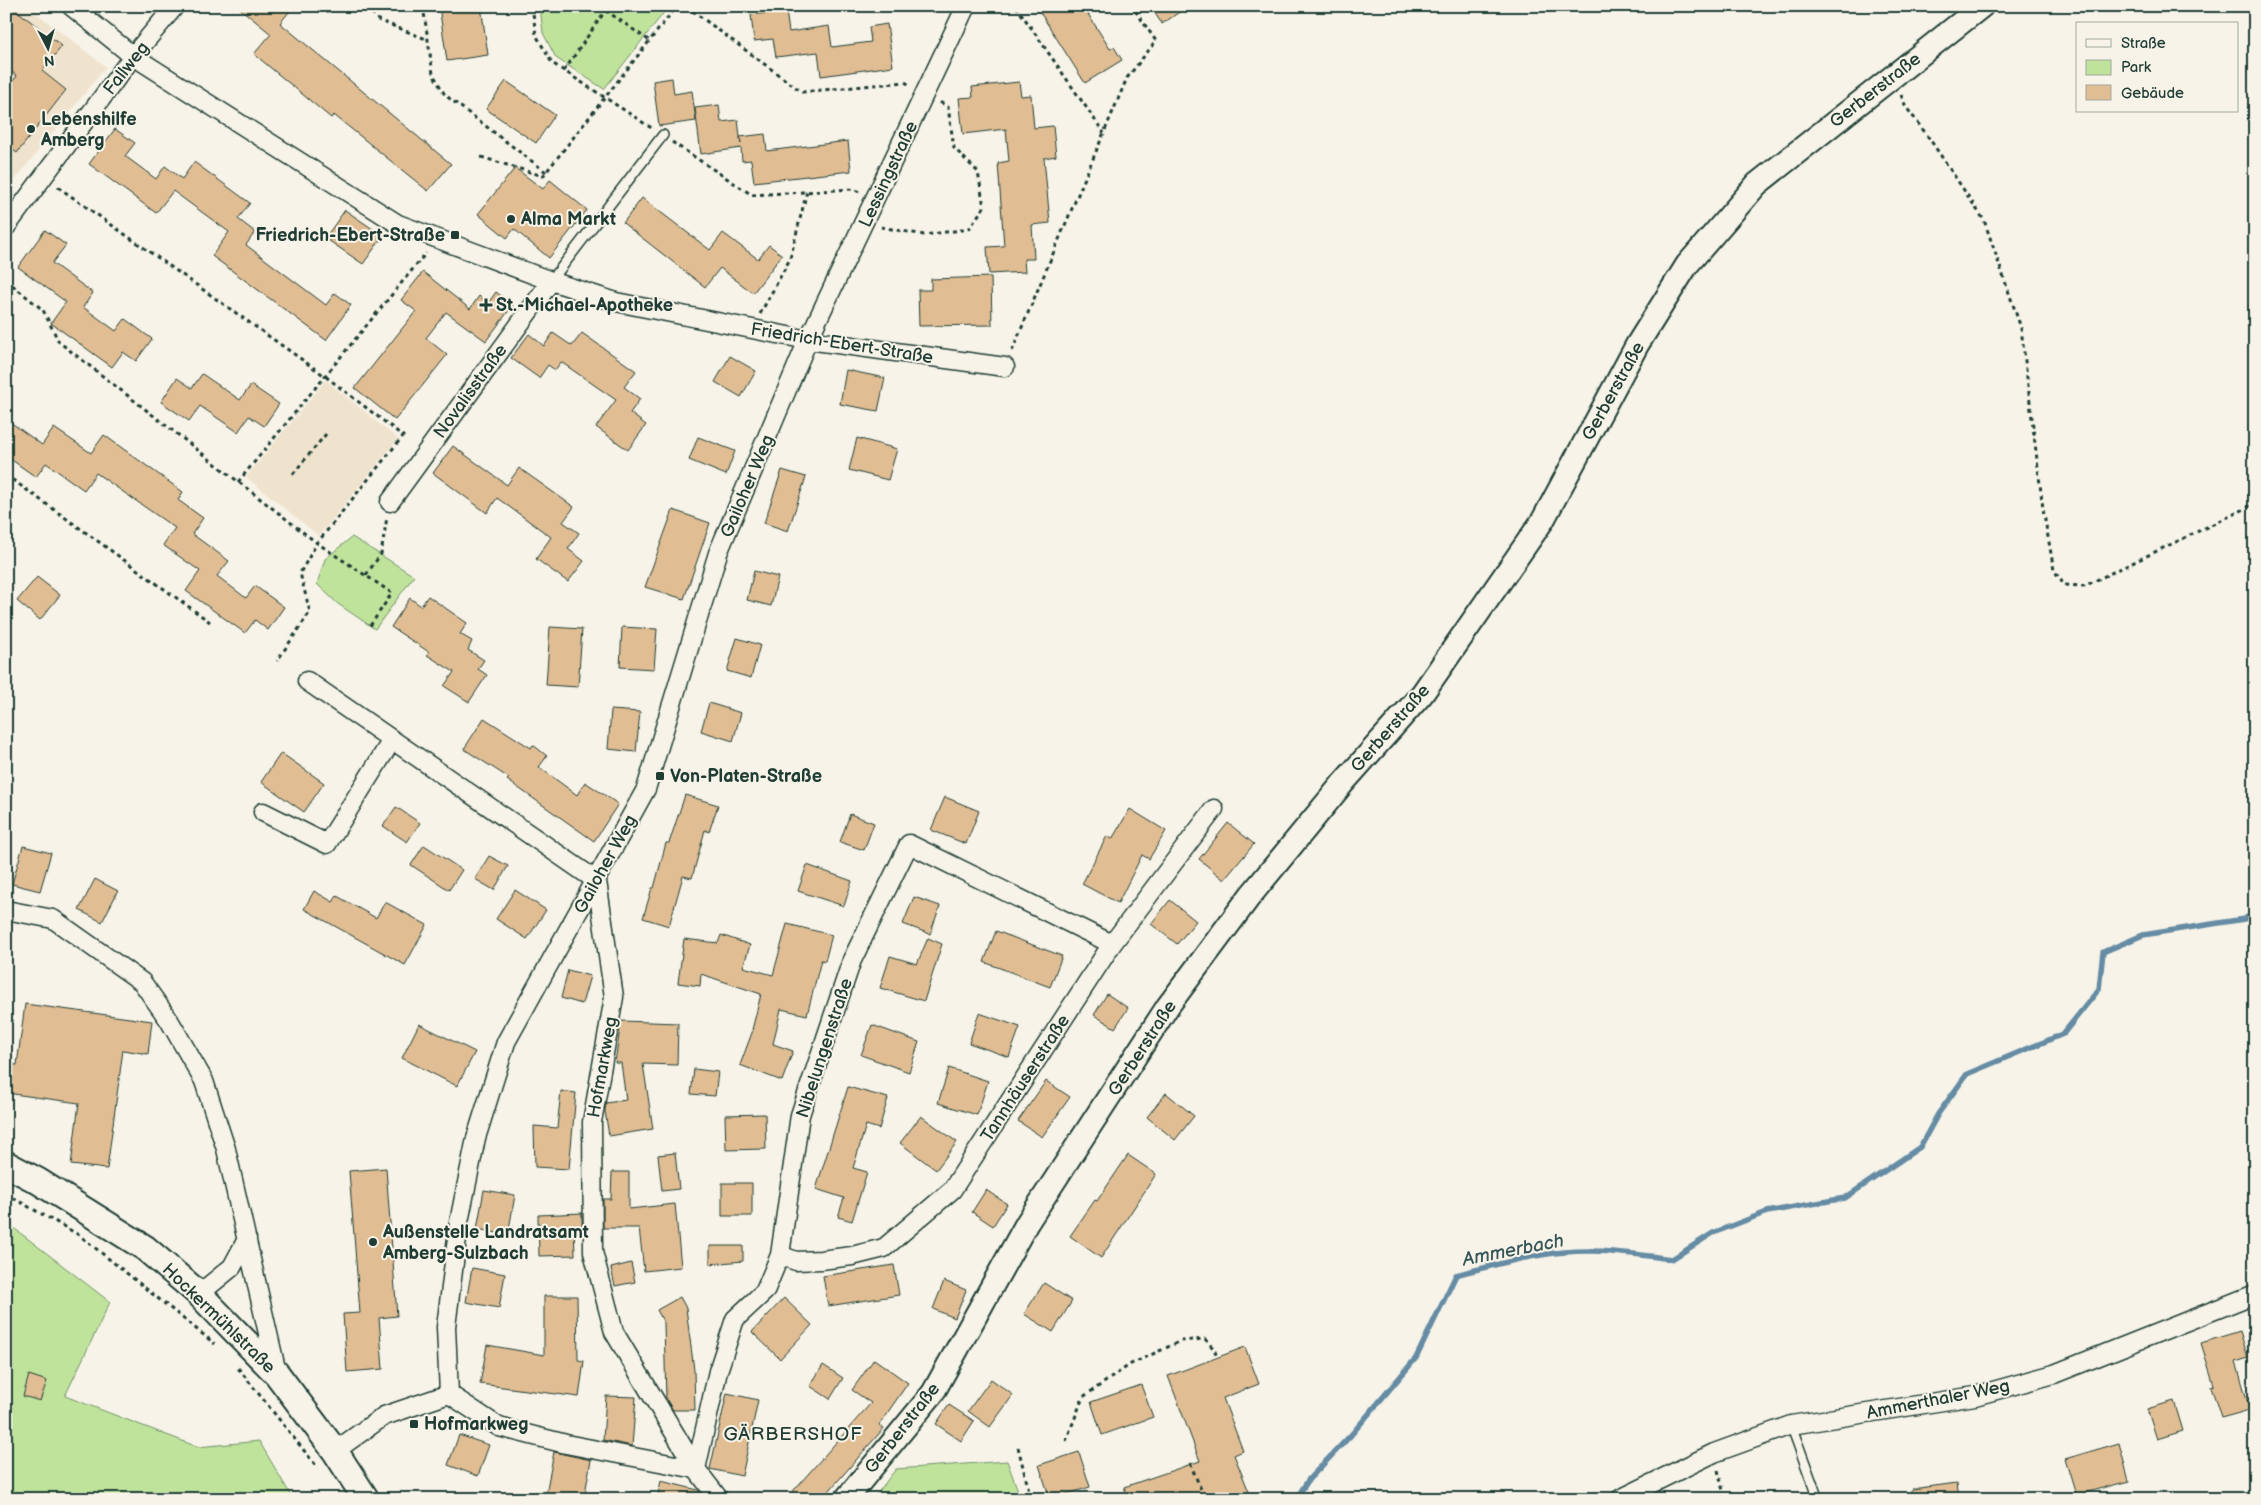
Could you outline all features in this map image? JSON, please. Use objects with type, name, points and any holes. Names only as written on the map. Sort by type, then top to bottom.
[{"type":"main road","name":"Hockermühlstraße","points":[[6,1164],[38,1181],[145,1248],[199,1294],[277,1374],[335,1451],[366,1499]]},
{"type":"street","name":"Friedrich-Ebert-Straße","points":[[70,6],[133,56],[398,224],[551,281],[616,302],[808,340],[1005,367]]},
{"type":"street","name":"Fallweg","points":[[6,227],[133,56],[175,6]]},
{"type":"street","name":"Lessingstraße","points":[[808,340],[866,221],[966,6]]},
{"type":"street","name":"Gerberstraße","points":[[846,1499],[933,1393],[1027,1223],[1168,1006],[1250,896],[1343,783],[1422,694],[1542,520],[1637,346],[1686,266],[1757,184],[1982,6]]},
{"type":"street","name":"Novalisstraße","points":[[390,502],[551,281]]},
{"type":"street","name":"Gailoher Weg","points":[[449,1394],[446,1327],[459,1222],[476,1138],[506,1042],[597,881],[646,789],[718,553],[808,340]]},
{"type":"street","points":[[307,681],[597,881]]},
{"type":"street","points":[[263,812],[327,844],[392,740]]},
{"type":"street","name":"Tannhäuserstraße","points":[[780,1255],[796,1261],[821,1260],[852,1256],[884,1248],[952,1190],[1112,944],[1214,809]]},
{"type":"street","name":"Nibelungenstraße","points":[[696,1469],[718,1371],[735,1319],[765,1291],[780,1255],[800,1115],[852,960],[909,844],[1112,944]]},
{"type":"street","name":"Hofmarkweg","points":[[597,881],[614,997],[592,1122],[593,1252],[614,1332],[696,1469],[719,1499]]},
{"type":"street","points":[[6,910],[53,919],[142,982],[169,1020],[204,1081],[226,1149],[277,1374]]},
{"type":"street","points":[[199,1294],[232,1267],[247,1240]]},
{"type":"street","name":"Ammerthaler Weg","points":[[1620,1499],[1714,1452],[1790,1425],[1975,1396],[2054,1374],[2255,1294]]},
{"type":"street","points":[[335,1451],[384,1416],[449,1394],[499,1427],[566,1444],[696,1469]]},
{"type":"lane","points":[[551,281],[662,135]]},
{"type":"lane","points":[[1790,1425],[1818,1499]]},
{"type":"path","points":[[367,6],[378,20],[427,39]]},
{"type":"path","points":[[423,6],[433,74],[445,95],[546,172]]},
{"type":"path","points":[[532,6],[536,35],[552,63],[752,195],[854,189],[876,199]]},
{"type":"path","points":[[599,6],[650,41]]},
{"type":"path","points":[[481,158],[543,176],[677,6]]},
{"type":"path","points":[[686,6],[802,92],[904,82],[948,106],[954,148],[978,172],[984,207],[969,229],[924,235],[884,228],[866,221]]},
{"type":"path","points":[[1016,6],[1104,134]]},
{"type":"path","points":[[1005,367],[1127,78],[1156,41],[1132,6]]},
{"type":"path","points":[[564,70],[605,11]]},
{"type":"path","points":[[1892,76],[1906,107],[1984,220],[2021,328],[2043,508],[2054,570],[2064,585],[2084,586],[2255,504]]},
{"type":"path","points":[[44,177],[325,376],[404,436],[317,542],[300,573],[310,612],[277,660]]},
{"type":"path","points":[[752,329],[790,259],[807,192]]},
{"type":"path","points":[[238,482],[438,239]]},
{"type":"path","points":[[6,280],[43,310],[59,342],[317,542],[392,593],[368,629]]},
{"type":"path","points":[[293,474],[326,434]]},
{"type":"path","points":[[6,475],[210,622]]},
{"type":"path","points":[[366,575],[381,554],[390,502]]},
{"type":"path","points":[[6,1194],[79,1235],[218,1346]]},
{"type":"path","points":[[1066,1442],[1083,1397],[1131,1364],[1181,1341],[1205,1339],[1214,1349],[1217,1357]]},
{"type":"path","points":[[238,1367],[321,1471]]},
{"type":"path","points":[[1018,1447],[1032,1499]]},
{"type":"path","points":[[1714,1452],[1725,1499]]},
{"type":"path","points":[[1190,1463],[1205,1499]]},
{"type":"shaded area","name":"Lebenshilfe Amberg","points":[[6,6],[27,6],[106,67],[6,191]]},
{"type":"shaded area","points":[[326,380],[398,439],[319,536],[246,477]]},
{"type":"green space","points":[[540,6],[669,6],[604,89],[556,58],[543,33]]},
{"type":"green space","points":[[352,537],[414,576],[375,629],[338,604],[317,584],[325,559]]},
{"type":"green space","points":[[6,1222],[110,1302],[65,1396],[198,1447],[259,1441],[293,1499],[6,1499]]},
{"type":"green space","points":[[1007,1461],[1021,1499],[873,1499],[896,1469]]},
{"type":"building","points":[[6,6],[11,6],[62,46],[42,71],[66,90],[17,153],[6,145],[6,90],[17,76],[6,67]]},
{"type":"building","points":[[237,6],[294,6],[280,23],[451,164],[428,191],[334,115],[331,118],[254,54],[271,34]]},
{"type":"building","points":[[439,6],[481,6],[488,55],[447,61]]},
{"type":"building","points":[[1036,6],[1083,6],[1110,49],[1114,47],[1122,60],[1085,83]]},
{"type":"building","points":[[1150,6],[1188,6],[1162,24]]},
{"type":"building","points":[[786,11],[789,32],[829,26],[832,47],[871,42],[869,27],[887,24],[893,66],[821,76],[818,52],[776,57],[773,39],[754,41],[751,15]]},
{"type":"building","points":[[672,78],[674,94],[692,91],[696,121],[659,126],[653,81]]},
{"type":"building","points":[[506,81],[555,115],[536,143],[486,109]]},
{"type":"building","points":[[1019,82],[1021,96],[1031,95],[1034,128],[1053,126],[1056,156],[1044,158],[1050,223],[1032,225],[1034,259],[1024,259],[1025,272],[989,274],[987,247],[1004,246],[998,163],[1009,161],[1006,129],[963,134],[959,98],[973,97],[972,87]]},
{"type":"building","points":[[719,105],[721,122],[738,120],[740,137],[765,134],[767,151],[848,141],[851,171],[754,182],[751,160],[742,161],[741,148],[701,154],[695,108]]},
{"type":"building","points":[[115,129],[135,143],[125,156],[156,179],[165,166],[182,179],[194,162],[250,203],[238,219],[255,232],[246,245],[326,305],[335,293],[351,305],[326,340],[212,256],[229,232],[173,191],[156,213],[89,164]]},
{"type":"building","points":[[515,168],[543,189],[550,180],[587,210],[549,258],[514,229],[507,238],[478,214]]},
{"type":"building","points":[[642,198],[710,250],[723,233],[758,259],[769,245],[782,255],[753,293],[720,268],[705,287],[623,223]]},
{"type":"building","points":[[345,210],[383,236],[363,264],[325,238]]},
{"type":"building","points":[[45,230],[66,245],[52,263],[93,293],[83,307],[116,331],[125,319],[152,339],[136,361],[123,352],[112,367],[51,323],[66,302],[18,267]]},
{"type":"building","points":[[423,272],[470,309],[479,296],[488,303],[496,292],[513,305],[486,341],[446,312],[426,338],[447,355],[395,420],[355,388],[416,311],[401,300]]},
{"type":"building","points":[[991,277],[992,325],[919,326],[918,290],[931,290],[931,279]]},
{"type":"building","points":[[553,333],[572,346],[582,333],[636,371],[624,387],[640,399],[630,413],[646,425],[628,450],[596,427],[616,400],[561,362],[555,370],[548,365],[539,378],[511,358],[529,334],[544,346]]},
{"type":"building","points":[[730,356],[756,371],[741,397],[715,382]]},
{"type":"building","points":[[846,370],[885,378],[878,411],[840,404]]},
{"type":"building","points":[[202,374],[240,400],[251,385],[279,404],[264,426],[249,416],[238,432],[200,406],[189,421],[161,402],[177,378],[192,388]]},
{"type":"building","points":[[6,419],[42,445],[54,428],[91,453],[104,435],[183,492],[178,500],[203,518],[192,534],[229,561],[217,576],[246,598],[255,586],[284,607],[268,630],[255,620],[245,633],[186,591],[200,571],[163,545],[175,528],[96,473],[84,490],[46,463],[36,477],[6,456]]},
{"type":"building","points":[[698,437],[735,451],[726,475],[689,460]]},
{"type":"building","points":[[857,438],[897,449],[888,480],[849,470]]},
{"type":"building","points":[[453,446],[507,485],[519,468],[574,507],[563,522],[579,533],[568,549],[584,561],[568,582],[536,559],[551,537],[497,498],[487,513],[433,473]]},
{"type":"building","points":[[782,470],[806,477],[788,531],[764,523]]},
{"type":"building","points":[[673,510],[710,523],[684,599],[645,587]]},
{"type":"building","points":[[754,571],[778,577],[771,606],[747,600]]},
{"type":"building","points":[[37,577],[60,595],[40,620],[17,601]]},
{"type":"building","points":[[428,596],[467,623],[460,634],[472,641],[468,650],[484,660],[478,669],[487,675],[469,702],[444,686],[454,672],[427,655],[429,652],[391,627],[410,598],[421,606]]},
{"type":"building","points":[[550,627],[582,629],[578,687],[546,685]]},
{"type":"building","points":[[622,627],[657,629],[654,669],[620,667]]},
{"type":"building","points":[[737,638],[760,645],[751,678],[727,671]]},
{"type":"building","points":[[709,703],[741,713],[733,741],[701,731]]},
{"type":"building","points":[[611,710],[640,712],[636,752],[608,749]]},
{"type":"building","points":[[484,718],[531,748],[533,745],[547,756],[539,767],[577,795],[585,782],[618,804],[594,841],[507,780],[509,778],[464,749]]},
{"type":"building","points":[[281,753],[324,783],[304,812],[261,782]]},
{"type":"building","points":[[685,795],[718,805],[709,832],[705,830],[692,878],[683,876],[669,926],[643,918],[652,888],[654,888],[666,843],[669,843]]},
{"type":"building","points":[[945,797],[979,811],[966,844],[931,830]]},
{"type":"building","points":[[396,807],[420,823],[407,842],[383,826]]},
{"type":"building","points":[[1130,809],[1166,831],[1149,859],[1142,855],[1118,903],[1082,884],[1107,836],[1112,839]]},
{"type":"building","points":[[850,814],[874,823],[864,850],[840,842]]},
{"type":"building","points":[[1228,823],[1254,844],[1224,880],[1199,859]]},
{"type":"building","points":[[424,845],[462,870],[449,890],[411,865]]},
{"type":"building","points":[[23,846],[51,853],[40,891],[12,884]]},
{"type":"building","points":[[489,856],[508,866],[494,890],[475,879]]},
{"type":"building","points":[[807,865],[852,881],[844,906],[798,891]]},
{"type":"building","points":[[95,879],[118,891],[102,922],[79,910]]},
{"type":"building","points":[[515,890],[546,910],[527,939],[496,919]]},
{"type":"building","points":[[314,891],[333,902],[337,896],[376,918],[385,902],[427,925],[405,965],[304,909]]},
{"type":"building","points":[[914,897],[940,906],[930,934],[903,924]]},
{"type":"building","points":[[1170,900],[1196,921],[1177,944],[1151,924]]},
{"type":"building","points":[[787,924],[832,935],[825,961],[821,960],[807,1015],[781,1009],[773,1044],[793,1051],[782,1081],[740,1065],[753,1030],[761,994],[701,974],[700,986],[678,983],[684,939],[718,943],[721,935],[750,945],[743,967],[773,975]]},
{"type":"building","points":[[996,931],[1062,956],[1050,987],[984,962]]},
{"type":"building","points":[[928,938],[942,944],[924,1001],[880,988],[890,956],[917,964]]},
{"type":"building","points":[[568,970],[590,976],[582,1004],[561,998]]},
{"type":"building","points":[[1107,994],[1128,1008],[1115,1028],[1094,1015]]},
{"type":"building","points":[[25,1004],[152,1021],[148,1054],[123,1050],[107,1169],[71,1165],[79,1103],[6,1093],[6,1064],[17,1065]]},
{"type":"building","points":[[979,1013],[1020,1027],[1009,1057],[969,1043]]},
{"type":"building","points":[[621,1021],[678,1023],[677,1065],[643,1064],[653,1129],[609,1136],[605,1111],[606,1103],[626,1100],[621,1063],[615,1063]]},
{"type":"building","points":[[419,1024],[475,1052],[457,1086],[402,1058]]},
{"type":"building","points":[[872,1025],[919,1042],[909,1072],[861,1055]]},
{"type":"building","points":[[949,1068],[988,1081],[977,1115],[938,1103]]},
{"type":"building","points":[[694,1069],[718,1072],[715,1096],[691,1094]]},
{"type":"building","points":[[1046,1081],[1070,1097],[1042,1137],[1018,1121]]},
{"type":"building","points":[[848,1087],[888,1098],[879,1129],[866,1125],[853,1168],[867,1172],[852,1221],[838,1217],[844,1198],[816,1189]]},
{"type":"building","points":[[561,1091],[576,1093],[569,1169],[535,1167],[534,1126],[557,1128]]},
{"type":"building","points":[[1166,1093],[1194,1116],[1175,1140],[1147,1117]]},
{"type":"building","points":[[765,1114],[766,1149],[726,1150],[725,1115]]},
{"type":"building","points":[[921,1116],[957,1142],[936,1170],[900,1143]]},
{"type":"building","points":[[675,1153],[679,1189],[662,1191],[658,1155]]},
{"type":"building","points":[[1128,1155],[1156,1174],[1101,1258],[1070,1236],[1095,1200],[1097,1201]]},
{"type":"building","name":"Außenstelle Landratsamt Amberg-Sulzbach","points":[[386,1168],[397,1316],[379,1318],[383,1369],[347,1372],[343,1314],[360,1313],[349,1171]]},
{"type":"building","points":[[612,1172],[629,1172],[629,1209],[675,1204],[681,1267],[644,1271],[639,1228],[603,1228],[603,1199],[611,1199]]},
{"type":"building","points":[[722,1183],[752,1183],[752,1216],[722,1216]]},
{"type":"building","points":[[484,1190],[515,1195],[508,1235],[477,1229]]},
{"type":"building","points":[[986,1190],[1007,1204],[993,1226],[972,1212]]},
{"type":"building","points":[[582,1213],[582,1227],[574,1227],[575,1255],[539,1256],[538,1215]]},
{"type":"building","points":[[710,1246],[743,1246],[743,1261],[710,1264]]},
{"type":"building","points":[[631,1263],[635,1282],[615,1286],[611,1268]]},
{"type":"building","points":[[894,1265],[899,1295],[828,1306],[823,1276]]},
{"type":"building","points":[[472,1268],[505,1274],[499,1308],[466,1302]]},
{"type":"building","points":[[944,1281],[966,1290],[955,1318],[933,1309]]},
{"type":"building","points":[[1044,1283],[1072,1301],[1053,1332],[1024,1314]]},
{"type":"building","points":[[544,1296],[577,1296],[578,1360],[584,1361],[579,1397],[480,1384],[487,1345],[544,1355]]},
{"type":"building","points":[[680,1297],[686,1308],[694,1370],[695,1410],[673,1410],[666,1399],[664,1323],[657,1310]]},
{"type":"building","points":[[784,1298],[812,1325],[780,1359],[752,1332]]},
{"type":"building","points":[[2240,1331],[2248,1358],[2236,1362],[2250,1410],[2221,1418],[2211,1386],[2214,1385],[2201,1343]]},
{"type":"building","points":[[1245,1347],[1259,1384],[1223,1398],[1243,1451],[1234,1455],[1252,1499],[1129,1499],[1124,1487],[1200,1461],[1168,1376]]},
{"type":"building","points":[[874,1359],[908,1383],[879,1425],[884,1428],[822,1499],[786,1499],[871,1403],[852,1390]]},
{"type":"building","points":[[823,1365],[843,1378],[830,1399],[810,1386]]},
{"type":"building","points":[[29,1375],[47,1381],[40,1401],[23,1396]]},
{"type":"building","points":[[991,1379],[1013,1395],[990,1427],[968,1411]]},
{"type":"building","points":[[1141,1385],[1153,1417],[1102,1435],[1091,1402]]},
{"type":"building","points":[[727,1393],[758,1400],[742,1476],[710,1469]]},
{"type":"building","points":[[606,1396],[636,1397],[632,1446],[603,1440]]},
{"type":"building","points":[[2174,1401],[2183,1431],[2157,1439],[2147,1409]]},
{"type":"building","points":[[949,1405],[974,1421],[961,1441],[936,1424]]},
{"type":"building","points":[[459,1435],[489,1445],[478,1476],[448,1465]]},
{"type":"building","points":[[2119,1443],[2129,1481],[2076,1495],[2065,1459]]},
{"type":"building","points":[[554,1452],[591,1460],[584,1499],[545,1499]]},
{"type":"building","points":[[1079,1452],[1090,1487],[1050,1499],[1039,1465]]},
{"type":"building","points":[[661,1481],[698,1490],[705,1499],[657,1499]]},
{"type":"building","points":[[1957,1483],[1959,1499],[1912,1499],[1912,1489]]},
{"type":"waterway","name":"Ammerbach","points":[[1296,1499],[1309,1479],[1351,1435],[1416,1358],[1456,1275],[1551,1253],[1605,1252],[1672,1259],[1713,1233],[1767,1212],[1845,1198],[1920,1147],[1938,1114],[1967,1074],[2063,1034],[2099,989],[2103,952],[2143,935],[2244,919],[2255,913]]},
{"type":"place","name":"Lebenshilfe Amberg","points":[[31,129]]},
{"type":"place","name":"Alma Markt","points":[[511,219]]},
{"type":"place","name":"Friedrich-Ebert-Straße","points":[[455,235]]},
{"type":"place","name":"St.-Michael-Apotheke","points":[[486,305]]},
{"type":"place","name":"Von-Platen-Straße","points":[[660,776]]},
{"type":"place","name":"Außenstelle Landratsamt Amberg-Sulzbach","points":[[373,1242]]},
{"type":"place","name":"Hofmarkweg","points":[[414,1424]]},
{"type":"district","name":"GÄRBERSHOF","points":[[793,1433]]}]
